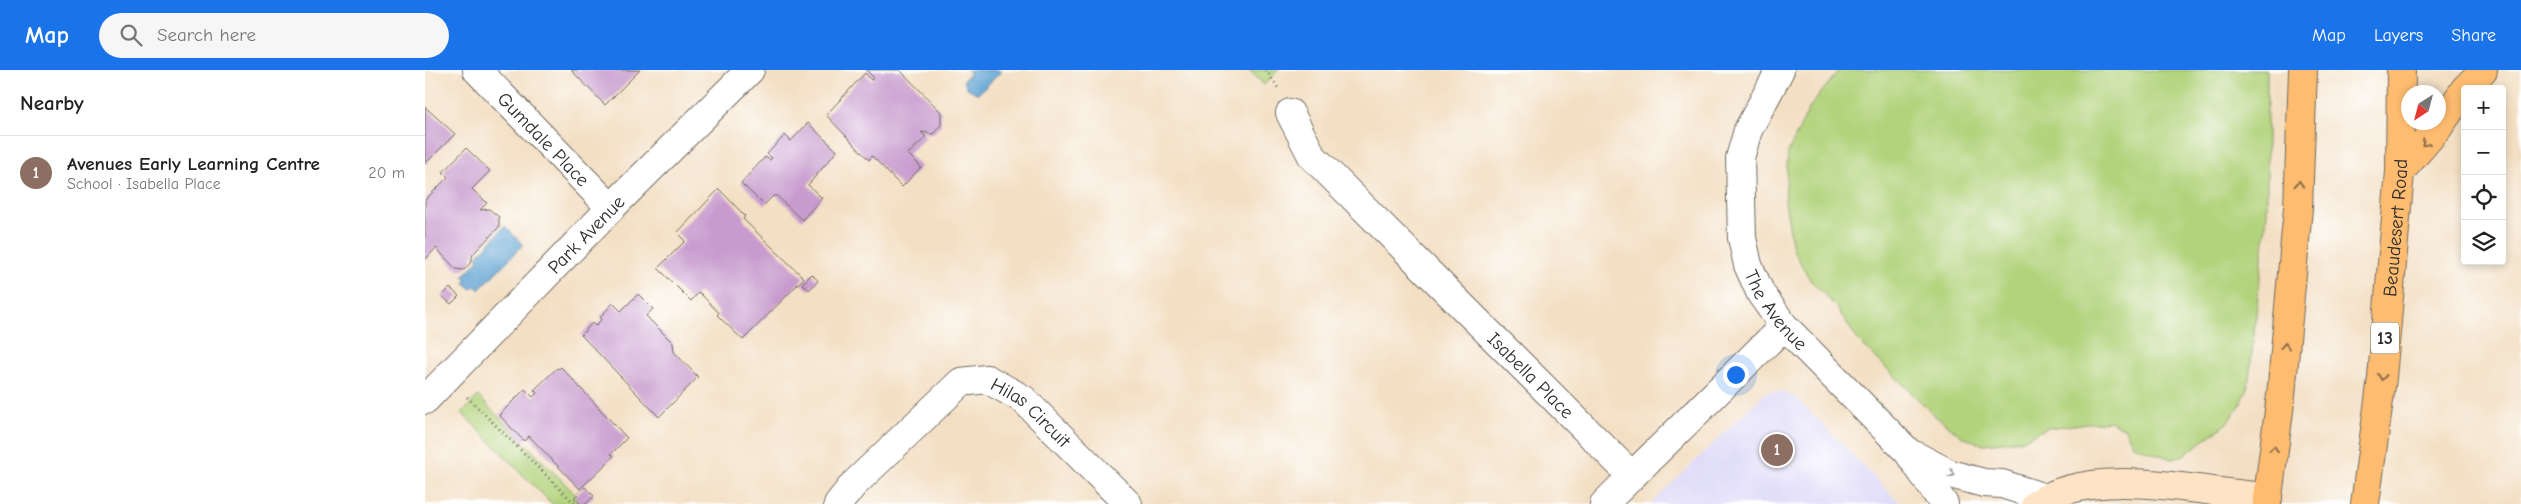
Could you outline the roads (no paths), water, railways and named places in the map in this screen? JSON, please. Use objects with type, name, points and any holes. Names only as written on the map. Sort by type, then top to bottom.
[{"type":"highway","points":[[2268,501],[2281,394],[2298,208],[2303,70]]},
{"type":"highway","name":"Beaudesert Road","points":[[2365,504],[2382,378],[2400,172],[2401,70]]},
{"type":"highway","points":[[2469,85],[2483,70]]},
{"type":"highway","points":[[2400,172],[2438,128],[2461,95]]},
{"type":"street","name":"Gumdale Place","points":[[477,70],[611,208]]},
{"type":"street","name":"Park Avenue","points":[[425,400],[611,208],[751,70]]},
{"type":"street","name":"The Avenue","points":[[1780,70],[1748,130],[1740,158],[1742,238],[1748,265],[1761,294],[1784,326],[1909,452],[1944,504]]},
{"type":"street","name":"Isabella Place","points":[[1290,113],[1312,156],[1632,476]]},
{"type":"street","points":[[1604,504],[1784,326]]},
{"type":"street","name":"Hilas Circuit","points":[[838,504],[853,486],[961,382],[987,379],[1023,399],[1128,504]]},
{"type":"street","points":[[1909,452],[1950,474],[1983,482],[2002,484],[2040,501],[2071,488],[2102,483],[2142,484],[2268,501]]},
{"type":"water","points":[[968,70],[999,70],[1001,72],[978,94],[967,88],[963,80],[969,75]]},
{"type":"water","points":[[505,226],[523,245],[479,290],[475,286],[472,289],[464,283],[467,279],[463,276],[478,261],[478,255]]},
{"type":"place","name":"Avenues Early Learning Centre","points":[[1777,450]]}]
